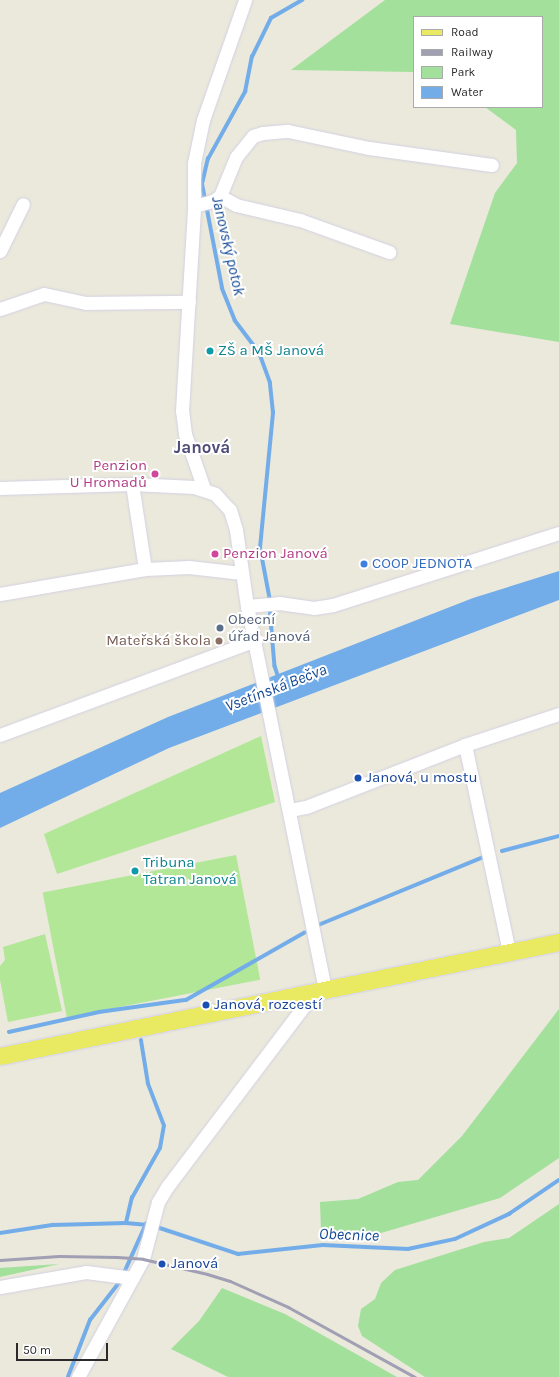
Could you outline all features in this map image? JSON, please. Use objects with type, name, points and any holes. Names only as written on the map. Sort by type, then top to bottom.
[{"type":"main road","points":[[0,1056],[318,989],[559,942]]},
{"type":"street","points":[[204,489],[188,445],[182,418],[189,302],[197,206],[194,163],[203,120],[246,0]]},
{"type":"street","points":[[217,198],[236,158],[253,136],[263,133],[288,131],[369,148],[492,165]]},
{"type":"street","points":[[197,206],[217,198],[236,205],[300,220],[389,252]]},
{"type":"street","points":[[0,251],[23,204]]},
{"type":"street","points":[[0,309],[44,294],[86,303],[189,302]]},
{"type":"street","points":[[132,484],[145,569]]},
{"type":"street","points":[[0,488],[132,484],[204,489],[220,498],[230,510],[236,530],[247,606],[257,645],[289,806],[318,989],[167,1187],[154,1217],[143,1260],[78,1377]]},
{"type":"street","points":[[247,606],[280,602],[314,608],[333,605],[559,533]]},
{"type":"street","points":[[0,594],[145,569],[189,568],[242,573]]},
{"type":"street","points":[[0,735],[257,645]]},
{"type":"street","points":[[289,806],[306,807],[465,745],[559,714]]},
{"type":"street","points":[[465,745],[508,952]]},
{"type":"street","points":[[0,1287],[86,1272],[133,1278]]},
{"type":"green space","points":[[385,0],[559,0],[559,342],[450,324],[495,193],[517,163],[516,130],[486,108],[543,108],[543,16],[413,16],[413,72],[291,70]]},
{"type":"green space","points":[[261,736],[275,802],[57,874],[44,834]]},
{"type":"green space","points":[[236,855],[260,980],[67,1017],[43,893]]},
{"type":"green space","points":[[45,934],[62,1011],[8,1022],[0,980],[0,966],[5,960],[3,947]]},
{"type":"green space","points":[[559,1009],[559,1158],[500,1198],[381,1233],[321,1231],[320,1202],[358,1199],[398,1182],[418,1180],[462,1136]]},
{"type":"green space","points":[[559,1204],[559,1377],[425,1377],[362,1336],[358,1326],[361,1309],[375,1299],[381,1283],[395,1270],[484,1242],[509,1238]]},
{"type":"green space","points":[[59,1264],[0,1277],[0,1268]]},
{"type":"green space","points":[[222,1288],[285,1314],[397,1377],[228,1377],[171,1349],[199,1321]]},
{"type":"water","name":"Vsetínská Bečva","points":[[559,571],[559,600],[169,748],[0,828],[0,793],[168,717],[473,598]]},
{"type":"waterway","name":"Janovský potok","points":[[270,601],[260,548],[273,413],[270,383],[259,353],[235,321],[222,288],[202,184],[208,159],[245,92],[252,57],[271,18],[302,0]]},
{"type":"waterway","name":"Janovský potok","points":[[270,607],[275,666],[279,678]]},
{"type":"waterway","points":[[502,851],[559,836]]},
{"type":"waterway","points":[[316,926],[483,857]]},
{"type":"waterway","points":[[9,1032],[99,1012],[186,1000],[304,933]]},
{"type":"waterway","name":"Obecnice","points":[[126,1223],[132,1198],[160,1148],[164,1126],[148,1084],[141,1041]]},
{"type":"waterway","name":"Obecnice","points":[[0,1233],[53,1225],[126,1223],[151,1225],[238,1254],[323,1245],[408,1249],[455,1239],[509,1214],[559,1180]]},
{"type":"waterway","points":[[124,1273],[146,1224]]},
{"type":"waterway","points":[[68,1377],[90,1320],[122,1279]]},
{"type":"railway","points":[[0,1260],[59,1256],[117,1257],[143,1259],[207,1274],[230,1281],[288,1307],[415,1377]]},
{"type":"place","name":"ZŠ a MŠ Janová","points":[[210,351]]},
{"type":"place","name":"Penzion U Hromadů","points":[[155,474]]},
{"type":"place","name":"Penzion Janová","points":[[215,554]]},
{"type":"place","name":"COOP JEDNOTA","points":[[364,564]]},
{"type":"place","name":"Obecní úřad Janová","points":[[220,628]]},
{"type":"place","name":"Mateřská škola","points":[[219,641]]},
{"type":"place","name":"Janová, u mostu","points":[[358,778]]},
{"type":"place","name":"Tribuna Tatran Janová","points":[[135,871]]},
{"type":"place","name":"Janová, rozcestí","points":[[206,1005]]},
{"type":"place","name":"Janová","points":[[162,1264]]},
{"type":"district","name":"Janová","points":[[202,448]]}]
